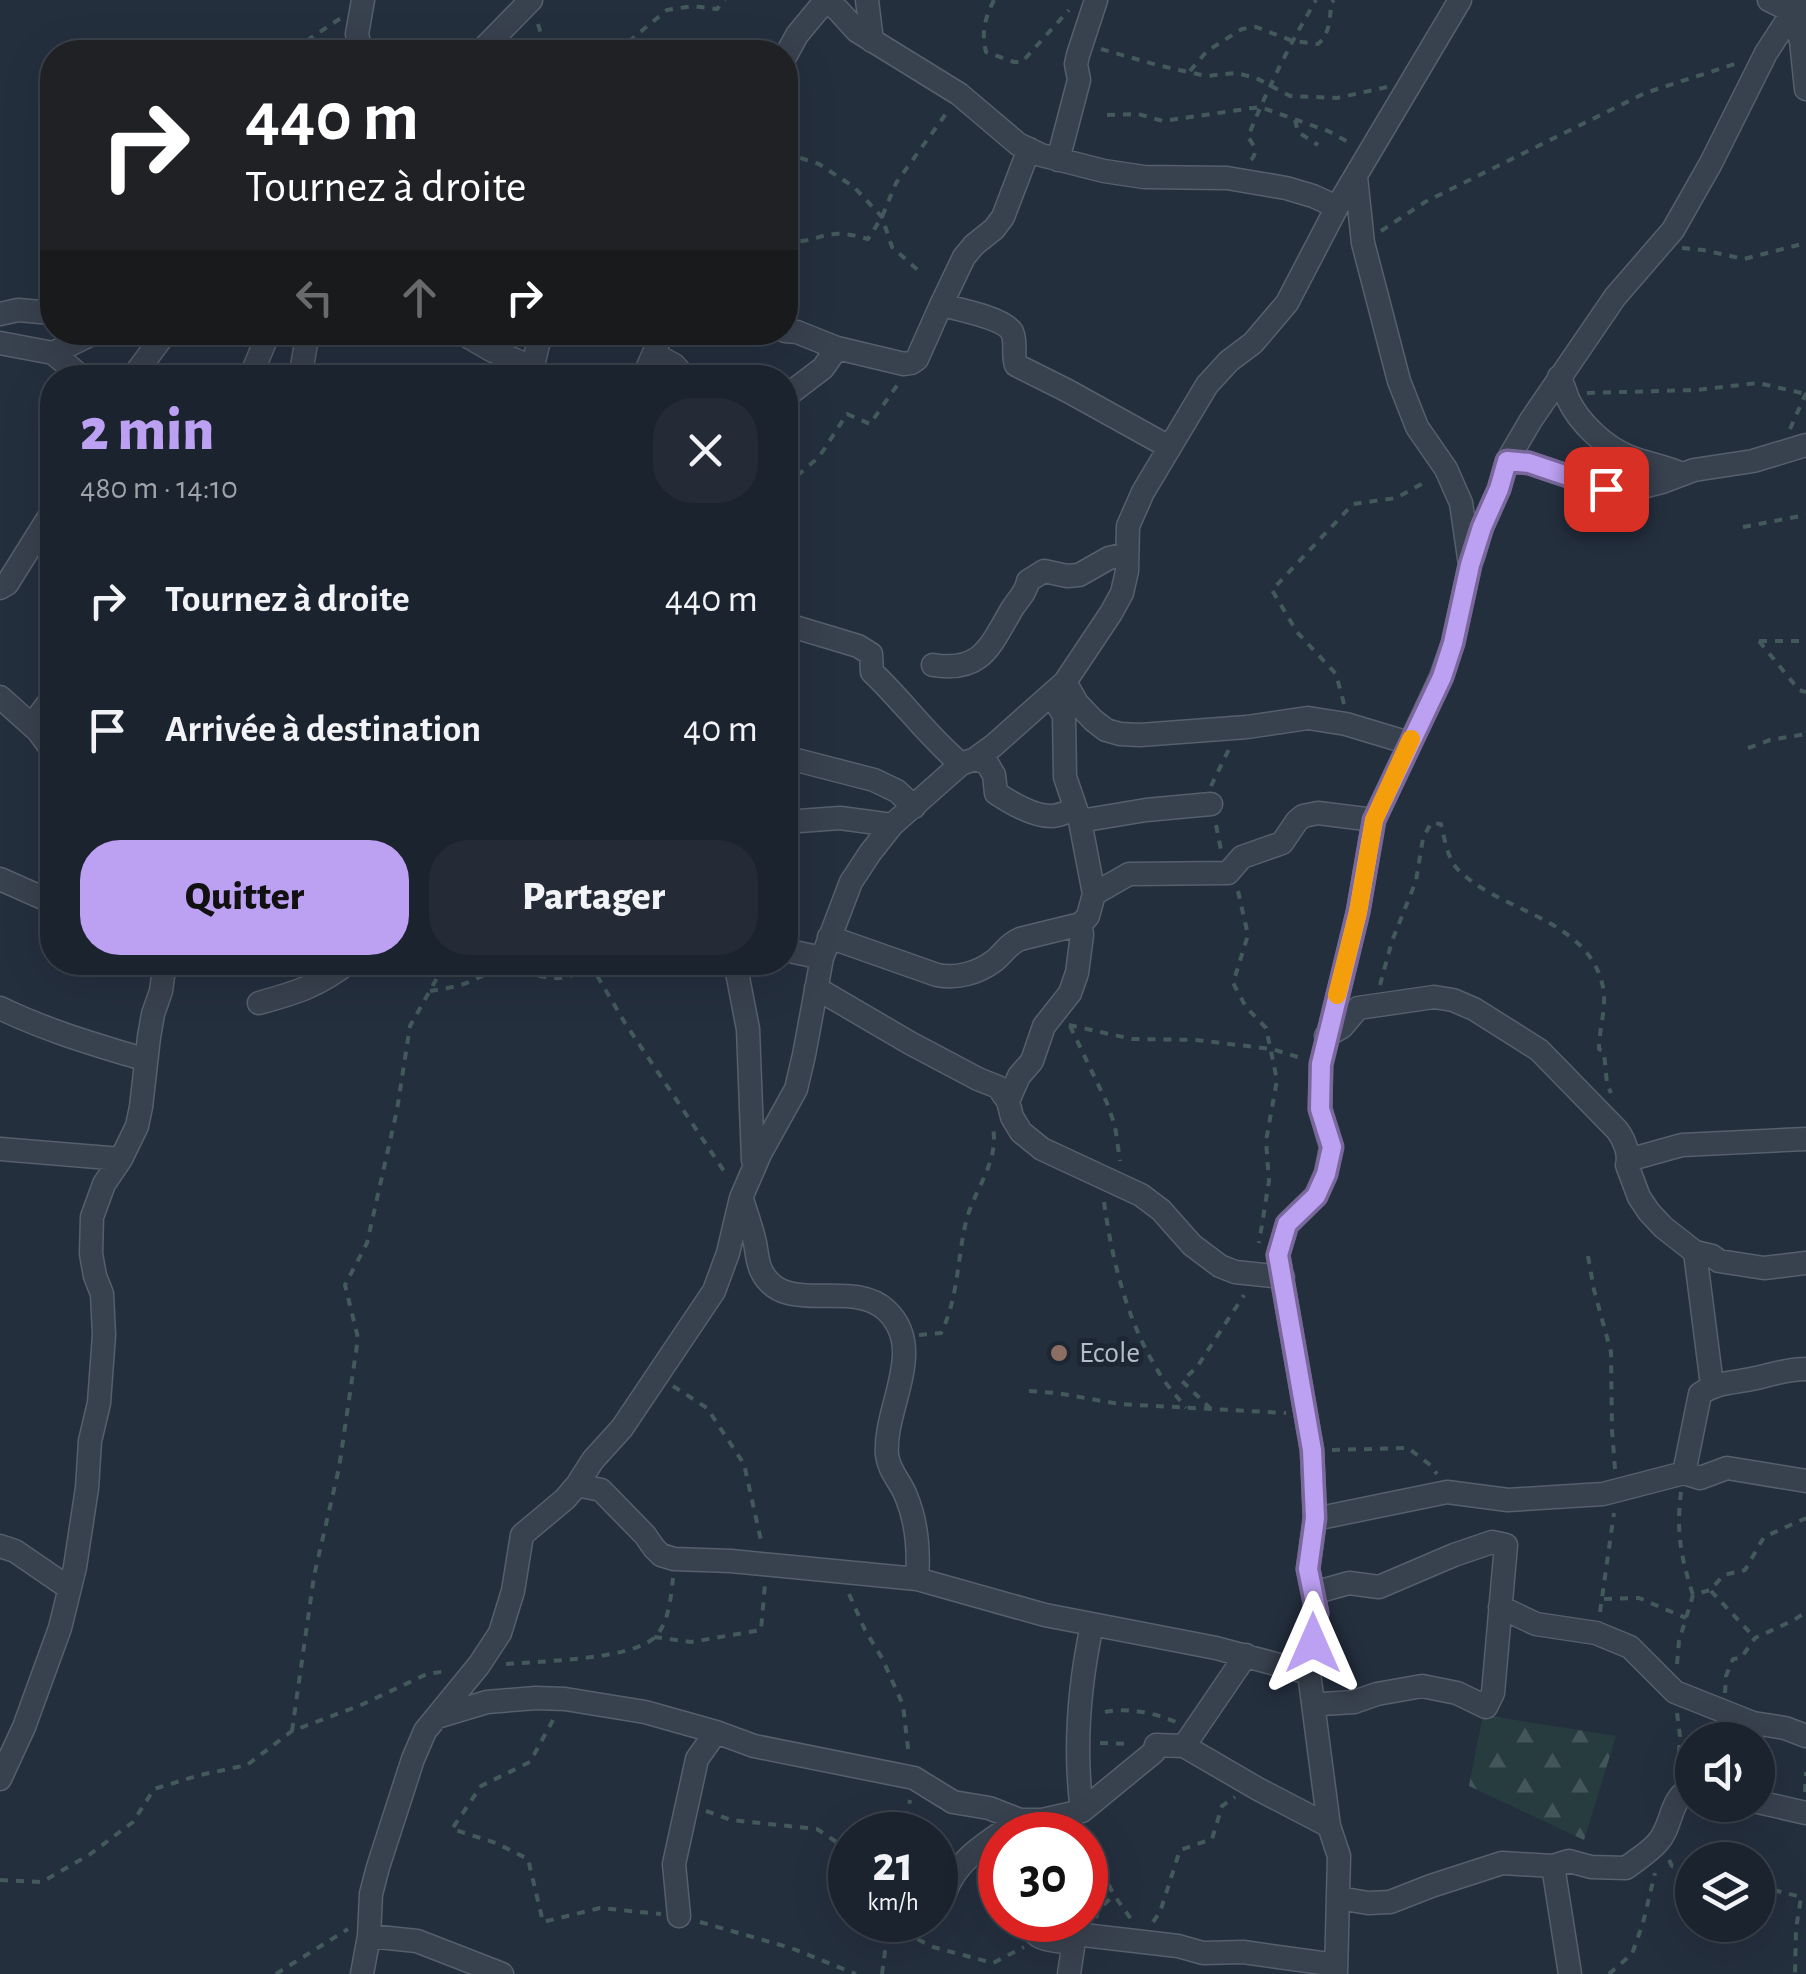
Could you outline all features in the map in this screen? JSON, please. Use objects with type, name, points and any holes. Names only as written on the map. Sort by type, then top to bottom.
[{"type":"street","points":[[492,40],[531,0]]},
{"type":"street","points":[[867,0],[872,41]]},
{"type":"street","points":[[1058,160],[1078,80],[1076,64],[1096,0]]},
{"type":"street","points":[[1769,0],[1799,10]]},
{"type":"street","points":[[362,1974],[378,1868],[412,1759],[425,1731],[500,1633],[513,1591],[522,1535],[577,1486],[593,1460],[622,1428],[714,1291],[741,1198],[796,1088],[825,948],[851,882],[892,825],[1058,688],[1122,593],[1127,571],[1128,526],[1168,447],[1207,384],[1253,344],[1287,303],[1337,207],[1456,1]]},
{"type":"street","points":[[358,40],[363,3]]},
{"type":"street","points":[[795,40],[836,3],[857,31],[959,94],[1029,149],[1104,171],[1144,177],[1227,178],[1286,188],[1337,207]]},
{"type":"street","points":[[1108,1936],[1203,1952],[1244,1952],[1336,1969],[1339,1856],[1330,1826],[1309,1673],[1317,1613],[1308,1569],[1315,1518],[1312,1450],[1278,1255],[1287,1224],[1316,1196],[1332,1147],[1320,1109],[1321,1064],[1358,912],[1374,820],[1442,677],[1470,565],[1507,461],[1563,386],[1615,296],[1673,230],[1766,53],[1799,10]]},
{"type":"street","points":[[1799,10],[1806,89]]},
{"type":"street","points":[[798,332],[836,348],[911,363],[917,358],[964,257],[1003,217],[1029,149]]},
{"type":"street","points":[[1356,178],[1363,243],[1400,381],[1416,428],[1446,469],[1460,503],[1470,565]]},
{"type":"street","points":[[941,305],[1003,323],[1014,340],[1016,366],[1168,447]]},
{"type":"street","points":[[0,314],[18,310],[40,313]]},
{"type":"street","points":[[0,343],[54,353],[68,365]]},
{"type":"street","points":[[54,353],[70,345]]},
{"type":"street","points":[[482,345],[518,365]]},
{"type":"street","points":[[798,386],[823,368],[836,348]]},
{"type":"street","points":[[1563,386],[1594,434],[1633,459],[1682,474]]},
{"type":"street","points":[[1507,461],[1529,463],[1606,489],[1638,488],[1694,470],[1753,461],[1799,447]]},
{"type":"street","points":[[0,588],[7,584],[40,531]]},
{"type":"street","points":[[933,665],[955,668],[972,664],[997,635],[1028,581],[1044,571],[1079,575],[1109,558],[1127,554]]},
{"type":"street","points":[[798,628],[858,646],[870,654],[872,672],[940,747],[968,761],[987,763],[994,775],[996,793],[1029,810],[1051,816],[1211,804]]},
{"type":"street","points":[[1058,688],[1106,730],[1120,734],[1240,728],[1308,718],[1346,724],[1409,743]]},
{"type":"street","points":[[798,949],[825,948],[947,977],[985,967],[1020,939],[1080,924],[1088,916],[1094,894],[1078,815],[1065,776],[1064,715],[1058,688]]},
{"type":"street","points":[[0,696],[40,735]]},
{"type":"street","points":[[32,725],[40,714]]},
{"type":"street","points":[[798,760],[874,780],[897,790],[914,806]]},
{"type":"street","points":[[1094,894],[1129,874],[1228,873],[1242,857],[1282,843],[1297,821],[1311,813],[1374,820]]},
{"type":"street","points":[[798,821],[840,818],[892,825]]},
{"type":"street","points":[[0,879],[40,897]]},
{"type":"street","points":[[1006,1098],[1032,1061],[1044,1026],[1066,1014],[1077,973],[1080,924]]},
{"type":"street","points":[[0,1779],[54,1644],[78,1550],[104,1336],[102,1294],[95,1276],[90,1231],[104,1184],[137,1126],[163,975]]},
{"type":"street","points":[[259,1004],[304,991],[333,975]]},
{"type":"street","points":[[738,975],[748,1029],[754,1169]]},
{"type":"street","points":[[816,988],[998,1087],[1021,1132],[1042,1149],[1114,1171],[1161,1210],[1192,1245],[1220,1266],[1235,1272],[1282,1277]]},
{"type":"street","points":[[1326,1036],[1342,1027],[1358,1008],[1434,997],[1474,1009],[1549,1058],[1622,1136],[1639,1197],[1663,1227],[1695,1252],[1719,1261],[1764,1268],[1806,1263]]},
{"type":"street","points":[[0,1008],[146,1060]]},
{"type":"street","points":[[1628,1160],[1682,1145],[1806,1139]]},
{"type":"street","points":[[0,1148],[121,1158]]},
{"type":"street","points":[[741,1198],[760,1270],[773,1287],[789,1294],[871,1300],[896,1321],[906,1345],[888,1434],[888,1458],[894,1478],[906,1494],[913,1521],[917,1579]]},
{"type":"street","points":[[1695,1252],[1712,1385]]},
{"type":"street","points":[[1684,1473],[1700,1394],[1712,1385],[1754,1379],[1786,1369],[1806,1369]]},
{"type":"street","points":[[1315,1518],[1447,1492],[1508,1500],[1604,1494],[1684,1473],[1700,1478],[1727,1468],[1806,1481]]},
{"type":"street","points":[[577,1486],[601,1490],[654,1548],[674,1560],[917,1579],[1044,1615],[1216,1648],[1309,1673]]},
{"type":"street","points":[[1316,1710],[1322,1704],[1354,1702],[1422,1686],[1457,1693],[1486,1706],[1492,1693],[1506,1545],[1502,1536],[1508,1500]]},
{"type":"street","points":[[1313,1593],[1348,1583],[1379,1587],[1454,1554],[1492,1542],[1506,1545]]},
{"type":"street","points":[[0,1546],[16,1551],[69,1588]]},
{"type":"street","points":[[1500,1606],[1536,1624],[1596,1633],[1630,1647],[1675,1692],[1753,1723],[1806,1736]]},
{"type":"street","points":[[1082,1811],[1077,1766],[1085,1656],[1092,1626]]},
{"type":"street","points":[[1188,1740],[1246,1656]]},
{"type":"street","points":[[436,1716],[487,1702],[565,1699],[646,1712],[754,1746],[914,1778],[952,1802],[997,1812]]},
{"type":"street","points":[[679,1916],[674,1864],[697,1759],[716,1732]]},
{"type":"street","points":[[1078,1812],[1154,1752],[1156,1745],[1188,1740],[1258,1789],[1330,1826]]},
{"type":"street","points":[[1339,1898],[1390,1902],[1502,1863],[1552,1866],[1570,1862],[1626,1868],[1660,1840],[1675,1804]]},
{"type":"street","points":[[1775,1806],[1806,1813]]},
{"type":"street","points":[[958,1869],[978,1849]]},
{"type":"street","points":[[1552,1866],[1570,1974]]},
{"type":"street","points":[[368,1926],[502,1974]]},
{"type":"street","points":[[1069,1974],[1080,1942]]},
{"type":"path","points":[[631,40],[667,10],[693,6],[717,9],[724,0]]},
{"type":"path","points":[[994,0],[985,20],[986,52],[1014,62],[1022,62],[1072,8]]},
{"type":"path","points":[[1227,178],[1254,158],[1254,145],[1248,136],[1269,85],[1316,0]]},
{"type":"path","points":[[1190,71],[1207,52],[1242,29],[1256,26],[1293,41],[1318,44],[1324,39],[1334,0]]},
{"type":"path","points":[[308,40],[363,3]]},
{"type":"path","points":[[1082,43],[1206,76],[1236,74],[1256,78],[1290,96],[1337,98],[1411,80]]},
{"type":"path","points":[[1363,243],[1425,202],[1646,93],[1766,53]]},
{"type":"path","points":[[798,241],[814,240],[830,233],[868,239],[896,184],[959,94]]},
{"type":"path","points":[[1107,114],[1138,114],[1163,121],[1260,107],[1328,131],[1370,152]]},
{"type":"path","points":[[1295,120],[1298,132],[1318,145]]},
{"type":"path","points":[[798,157],[819,164],[854,188],[882,217],[892,246],[921,273]]},
{"type":"path","points":[[1663,241],[1684,249],[1744,259],[1806,242]]},
{"type":"path","points":[[798,474],[818,456],[847,414],[870,424],[911,363]]},
{"type":"path","points":[[1563,386],[1696,390],[1758,383],[1806,393],[1789,426],[1799,447]]},
{"type":"path","points":[[1346,724],[1336,674],[1297,632],[1272,590],[1352,504],[1396,498],[1446,469]]},
{"type":"path","points":[[1742,527],[1806,515]]},
{"type":"path","points":[[1806,642],[1759,641],[1799,690],[1806,692]]},
{"type":"path","points":[[1211,1409],[1182,1380],[1197,1367],[1256,1275],[1268,1181],[1266,1141],[1277,1080],[1266,1028],[1246,1008],[1233,983],[1248,935],[1231,869],[1223,858],[1211,804],[1211,788],[1240,728]]},
{"type":"path","points":[[1748,748],[1806,734]]},
{"type":"path","points":[[1358,1008],[1378,990],[1416,881],[1423,838],[1431,822],[1441,824],[1453,864],[1467,878],[1505,902],[1560,927],[1598,970],[1604,999],[1599,1048],[1604,1052],[1607,1084],[1612,1094],[1612,1126]]},
{"type":"path","points":[[292,1732],[314,1576],[339,1468],[358,1338],[345,1285],[367,1242],[410,1026],[439,975]]},
{"type":"path","points":[[430,991],[486,975]]},
{"type":"path","points":[[533,975],[576,975]]},
{"type":"path","points":[[596,975],[741,1198]]},
{"type":"path","points":[[1066,1014],[1115,1126],[1118,1155],[1104,1204],[1124,1298],[1158,1372],[1186,1408]]},
{"type":"path","points":[[1044,1026],[1066,1014],[1132,1038],[1196,1040],[1272,1050],[1321,1064]]},
{"type":"path","points":[[902,1336],[941,1333],[950,1314],[968,1216],[996,1141],[989,1113],[993,1103],[1006,1098]]},
{"type":"path","points":[[1588,1256],[1610,1352],[1617,1490],[1596,1633]]},
{"type":"path","points":[[654,1637],[691,1642],[760,1630],[766,1565],[744,1464],[707,1408],[672,1386],[667,1358]]},
{"type":"path","points":[[1030,1392],[1119,1404],[1306,1414]]},
{"type":"path","points":[[1312,1450],[1408,1448],[1444,1480],[1447,1492]]},
{"type":"path","points":[[1678,1722],[1675,1692],[1678,1641],[1693,1596],[1680,1554],[1678,1520],[1684,1473]]},
{"type":"path","points":[[1693,1596],[1710,1590],[1724,1574],[1745,1570],[1764,1537],[1806,1518]]},
{"type":"path","points":[[0,1880],[42,1882],[90,1856],[134,1822],[154,1790],[248,1765],[292,1732],[428,1674],[479,1665],[613,1654],[638,1646],[662,1627],[674,1560]]},
{"type":"path","points":[[839,1571],[903,1705],[914,1778],[907,1812]]},
{"type":"path","points":[[1710,1590],[1755,1638]]},
{"type":"path","points":[[1603,1599],[1639,1598],[1686,1618]]},
{"type":"path","points":[[1724,1710],[1726,1676],[1733,1659],[1741,1658],[1755,1638],[1806,1612]]},
{"type":"path","points":[[528,1859],[496,1843],[452,1829],[481,1786],[530,1762],[565,1699]]},
{"type":"path","points":[[1104,1712],[1149,1713],[1172,1720],[1188,1740]]},
{"type":"path","points":[[1077,1766],[1095,1742],[1156,1745]]},
{"type":"path","points":[[1140,1942],[1160,1912],[1180,1850],[1212,1839],[1222,1806],[1240,1794],[1258,1789]]},
{"type":"path","points":[[688,1804],[731,1820],[817,1830],[828,1836]]},
{"type":"path","points":[[1660,1840],[1675,1867]]},
{"type":"path","points":[[1609,1974],[1632,1954],[1643,1924],[1660,1840]]},
{"type":"path","points":[[1108,1884],[1131,1918],[1140,1942]]},
{"type":"path","points":[[1775,1890],[1802,1897],[1795,1974]]},
{"type":"path","points":[[1108,1901],[1114,1895]]},
{"type":"path","points":[[276,1974],[368,1926]]},
{"type":"path","points":[[882,1974],[886,1942]]},
{"type":"path","points":[[925,1942],[993,1963]]},
{"type":"path","points":[[992,1974],[993,1963],[1020,1942]]},
{"type":"green space","points":[[1483,1715],[1616,1736],[1584,1840],[1469,1786]]},
{"type":"slow traffic","points":[[1337,995],[1358,912],[1374,820],[1411,739]]},
{"type":"place","name":"Ecole","points":[[1059,1353]]},
{"type":"route","points":[[1313,1643],[1317,1613],[1308,1569],[1315,1518],[1312,1450],[1278,1255],[1287,1224],[1316,1196],[1332,1147],[1320,1109],[1321,1064],[1358,912],[1374,820],[1442,677],[1470,565],[1507,461],[1529,463],[1606,489]]}]
